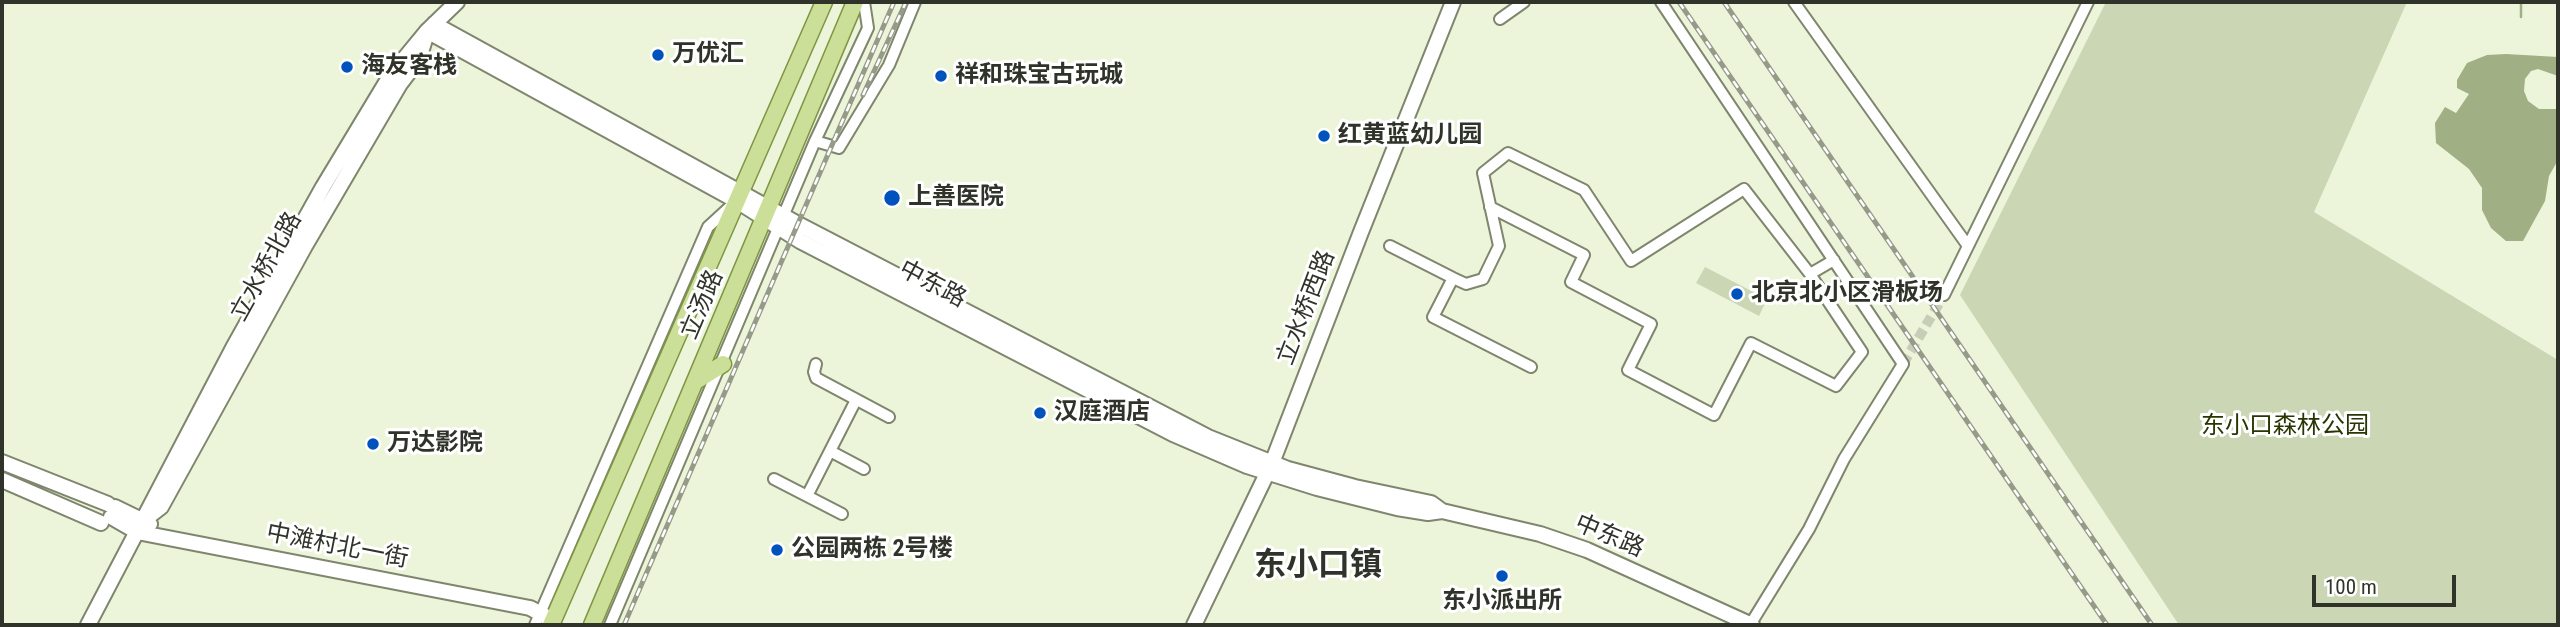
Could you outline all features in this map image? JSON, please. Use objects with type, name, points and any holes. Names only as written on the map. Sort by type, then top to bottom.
[{"type":"main road","name":"立汤路","points":[[551,625],[544,613],[739,196],[824,2]]},
{"type":"main road","name":"立汤路","points":[[592,625],[855,2]]},
{"type":"main road","points":[[696,381],[723,364]]},
{"type":"street","name":"立水桥北路","points":[[88,625],[150,502],[293,239],[390,76],[457,2]]},
{"type":"street","name":"立汤路","points":[[610,625],[723,364],[815,141],[868,27],[864,2]]},
{"type":"street","points":[[815,141],[839,148],[889,65],[915,2]]},
{"type":"street","name":"立水桥西路","points":[[1194,625],[1270,468],[1453,2]]},
{"type":"street","points":[[1500,19],[1524,2]]},
{"type":"street","points":[[1661,2],[1903,364],[1844,459],[1809,528],[1751,625]]},
{"type":"street","points":[[1794,2],[1968,246]]},
{"type":"street","points":[[1944,295],[2088,2]]},
{"type":"street","name":"中东路","points":[[431,28],[739,196],[781,223],[1270,468],[1431,503],[1442,511],[1540,534],[1587,550],[1751,625]]},
{"type":"street","points":[[1390,246],[1466,284],[1483,279],[1499,246],[1490,207],[1483,173],[1508,153],[1584,190],[1632,261],[1744,189],[1810,274],[1862,352],[1836,386],[1751,342],[1714,415],[1628,370],[1651,324],[1571,282],[1584,255],[1490,207]]},
{"type":"street","points":[[1810,274],[1834,260]]},
{"type":"street","points":[[1453,278],[1433,317],[1531,367]]},
{"type":"street","points":[[816,364],[816,378],[889,417]]},
{"type":"street","points":[[807,496],[856,400]]},
{"type":"street","points":[[830,451],[864,468]]},
{"type":"street","name":"中滩村北一街","points":[[2,462],[108,515],[128,511],[140,526],[544,613]]},
{"type":"street","points":[[774,479],[842,514]]},
{"type":"street","points":[[2,480],[87,516],[108,515],[117,531],[140,526]]},
{"type":"green space","name":"东小口森林公园","points":[[2106,2],[2407,2],[2314,212],[2558,360],[2558,625],[2179,625],[1960,295]]},
{"type":"green space","name":"北京北小区滑板场","points":[[1705,267],[1767,299],[1759,316],[1696,283]]},
{"type":"shaded area","points":[[2487,55],[2558,57],[2558,76],[2538,69],[2531,71],[2525,79],[2524,91],[2528,101],[2539,109],[2558,109],[2558,160],[2549,176],[2545,201],[2523,241],[2506,241],[2491,228],[2482,210],[2482,188],[2469,169],[2436,143],[2435,123],[2445,107],[2456,113],[2469,94],[2457,88],[2457,80],[2467,63]]},
{"type":"waterway","points":[[2521,2],[2521,17]]},
{"type":"tunnel","points":[[1903,364],[1944,295]]},
{"type":"railway","points":[[624,625],[894,2]]},
{"type":"railway","points":[[863,95],[906,2]]},
{"type":"railway","points":[[1679,2],[2107,625]]},
{"type":"railway","points":[[1724,2],[2152,625]]},
{"type":"place","name":"万优汇","points":[[658,55]]},
{"type":"place","name":"海友客栈","points":[[347,67]]},
{"type":"place","name":"祥和珠宝古玩城","points":[[941,76]]},
{"type":"place","name":"红黄蓝幼儿园","points":[[1324,136]]},
{"type":"place","name":"上善医院","points":[[892,198]]},
{"type":"place","name":"北京北小区滑板场","points":[[1737,294]]},
{"type":"place","name":"汉庭酒店","points":[[1040,413]]},
{"type":"place","name":"万达影院","points":[[373,444]]},
{"type":"place","name":"公园两栋 2号楼","points":[[777,550]]},
{"type":"place","name":"东小派出所","points":[[1502,576]]},
{"type":"district","name":"东小口镇","points":[[1318,567]]}]
